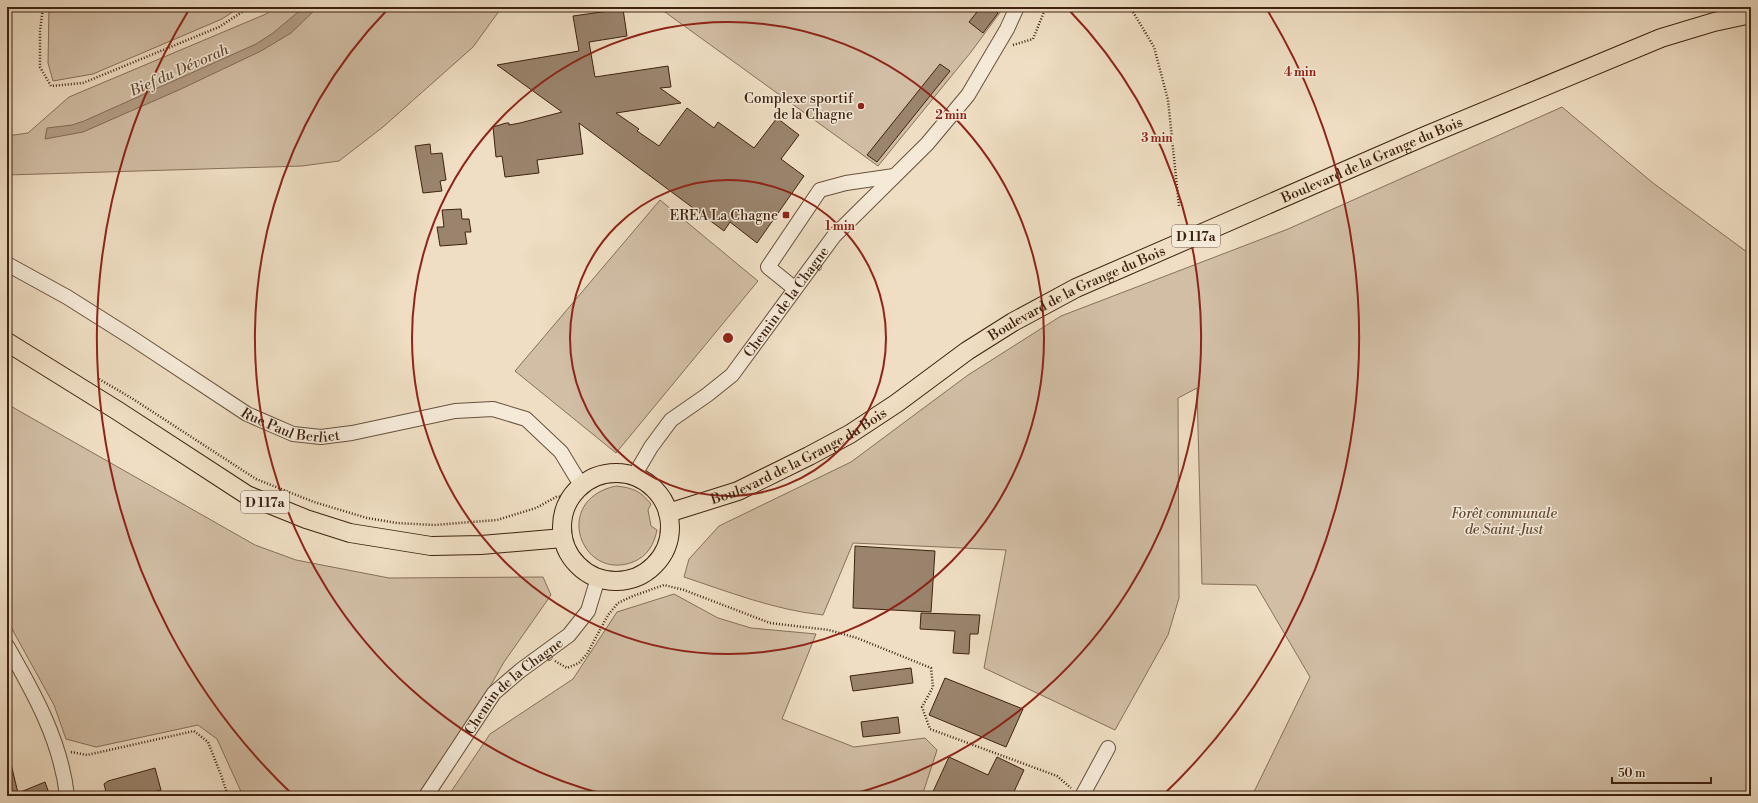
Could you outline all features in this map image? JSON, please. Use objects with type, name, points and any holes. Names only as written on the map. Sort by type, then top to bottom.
[{"type":"main road","name":"Boulevard de la Grange du Bois","points":[[668,513],[738,491],[850,434],[897,403],[967,351],[1013,322],[1076,288],[1425,136],[1661,38],[1714,22],[1751,14]]},
{"type":"main road","name":"D 117a","points":[[7,342],[118,411],[247,495],[306,519],[350,533],[431,546],[481,545],[562,538]]},
{"type":"main road","points":[[616,473],[634,476],[646,482],[656,490],[668,513],[670,526],[669,539],[657,562],[648,571],[624,581],[610,581],[598,578],[585,572],[575,563],[567,551],[562,538],[564,510],[576,491],[597,476],[616,473]]},
{"type":"street","name":"Chemin de la Chagne","points":[[634,476],[651,447],[671,420],[732,375],[794,288],[834,236],[927,144],[968,95],[1007,29],[1017,7]]},
{"type":"street","points":[[794,288],[768,267],[820,190],[846,183],[894,176]]},
{"type":"street","name":"Rue Paul Berliet","points":[[7,264],[67,298],[132,338],[247,414],[293,434],[321,437],[352,433],[456,411],[492,409],[526,419],[561,452],[576,491]]},
{"type":"street","name":"Chemin de la Chagne","points":[[426,796],[494,693],[521,670],[569,635],[588,611],[598,578]]},
{"type":"street","points":[[7,646],[30,686],[58,750],[67,796]]},
{"type":"street","points":[[1079,793],[1108,748]]},
{"type":"path","points":[[43,7],[40,30],[40,67],[51,86],[83,83],[219,27],[250,7]]},
{"type":"path","points":[[995,50],[1033,39],[1046,7]]},
{"type":"path","points":[[1130,7],[1154,47],[1168,100],[1179,206]]},
{"type":"path","points":[[93,376],[132,399],[256,479],[314,502],[367,518],[397,523],[434,525],[497,520],[536,508],[556,497],[576,491]]},
{"type":"path","points":[[543,654],[567,668],[579,663],[587,654],[608,614],[618,603],[664,585],[684,590],[770,623],[829,630],[857,638],[931,668],[933,687],[922,707],[930,729],[1058,776],[1079,793]]},
{"type":"path","points":[[58,750],[87,755],[194,731],[208,742],[228,796]]},
{"type":"green space","points":[[49,7],[240,7],[222,19],[93,74],[53,81],[48,63]]},
{"type":"green space","points":[[275,7],[502,7],[473,47],[383,127],[339,161],[302,166],[7,175],[7,136],[28,133],[69,97],[266,14]]},
{"type":"green space","name":"Complexe sportif de la Chagne","points":[[658,7],[1004,7],[971,52],[878,166]]},
{"type":"green space","name":"Forêt communale de Saint-Just","points":[[1562,107],[1653,183],[1751,255],[1751,796],[1252,796],[1310,677],[1256,585],[1202,584],[1197,388],[1178,398],[1179,598],[1168,635],[1115,730],[984,668],[1006,550],[853,543],[823,615],[805,613],[770,605],[684,577],[689,559],[719,526],[851,462],[968,375],[1061,316],[1288,229]]},
{"type":"green space","points":[[660,200],[758,281],[616,453],[515,371]]},
{"type":"green space","points":[[7,404],[255,545],[296,560],[389,578],[543,577],[551,595],[504,662],[484,697],[417,796],[243,796],[217,739],[198,725],[96,747],[66,739],[54,705],[7,620]]},
{"type":"green space","points":[[616,486],[628,488],[640,493],[651,504],[648,510],[651,526],[657,530],[650,549],[643,556],[633,562],[615,565],[599,561],[588,550],[581,537],[579,521],[584,507],[596,494]]},
{"type":"green space","points":[[674,594],[718,618],[751,628],[816,634],[782,719],[854,747],[925,738],[937,750],[922,796],[448,796],[490,734],[573,679],[617,612]]},
{"type":"shaded area","points":[[304,7],[318,7],[291,33],[261,51],[181,89],[83,132],[45,139],[47,128],[72,125],[84,121],[256,44],[273,33]]},
{"type":"building","points":[[981,7],[990,7],[998,13],[983,33],[969,22]]},
{"type":"building","points":[[623,9],[627,36],[589,42],[595,77],[668,66],[671,87],[660,88],[681,103],[616,113],[639,129],[637,131],[659,146],[687,108],[714,128],[718,122],[754,148],[777,118],[799,135],[781,159],[804,176],[757,243],[730,222],[724,231],[579,123],[583,154],[537,160],[539,173],[505,177],[502,156],[496,157],[493,127],[506,123],[509,123],[509,125],[520,123],[562,112],[497,65],[579,51],[573,16]]},
{"type":"building","points":[[940,64],[950,71],[877,162],[867,155]]},
{"type":"building","points":[[430,144],[431,154],[442,153],[446,180],[440,181],[442,191],[423,193],[415,146]]},
{"type":"building","points":[[461,209],[462,219],[469,219],[471,232],[465,232],[467,244],[440,246],[437,227],[444,227],[442,210]]},
{"type":"building","points":[[855,546],[935,551],[931,612],[853,608]]},
{"type":"building","points":[[921,613],[980,615],[978,634],[970,634],[969,654],[953,653],[955,631],[920,629]]},
{"type":"building","points":[[911,668],[913,683],[853,691],[850,676]]},
{"type":"building","points":[[945,678],[1023,709],[1006,747],[929,715]]},
{"type":"building","points":[[898,717],[900,733],[863,737],[861,722]]},
{"type":"building","points":[[949,757],[988,775],[997,757],[1024,770],[1012,796],[931,796]]},
{"type":"building","points":[[7,764],[11,764],[18,793],[45,782],[50,796],[7,796]]},
{"type":"building","points":[[155,768],[161,790],[138,796],[107,796],[104,784],[108,781]]},
{"type":"place","name":"Complexe sportif de la Chagne","points":[[861,106]]},
{"type":"place","name":"EREA La Chagne","points":[[786,215]]},
{"type":"water label","name":"Bief du Dévorah","points":[[179,70]]}]
